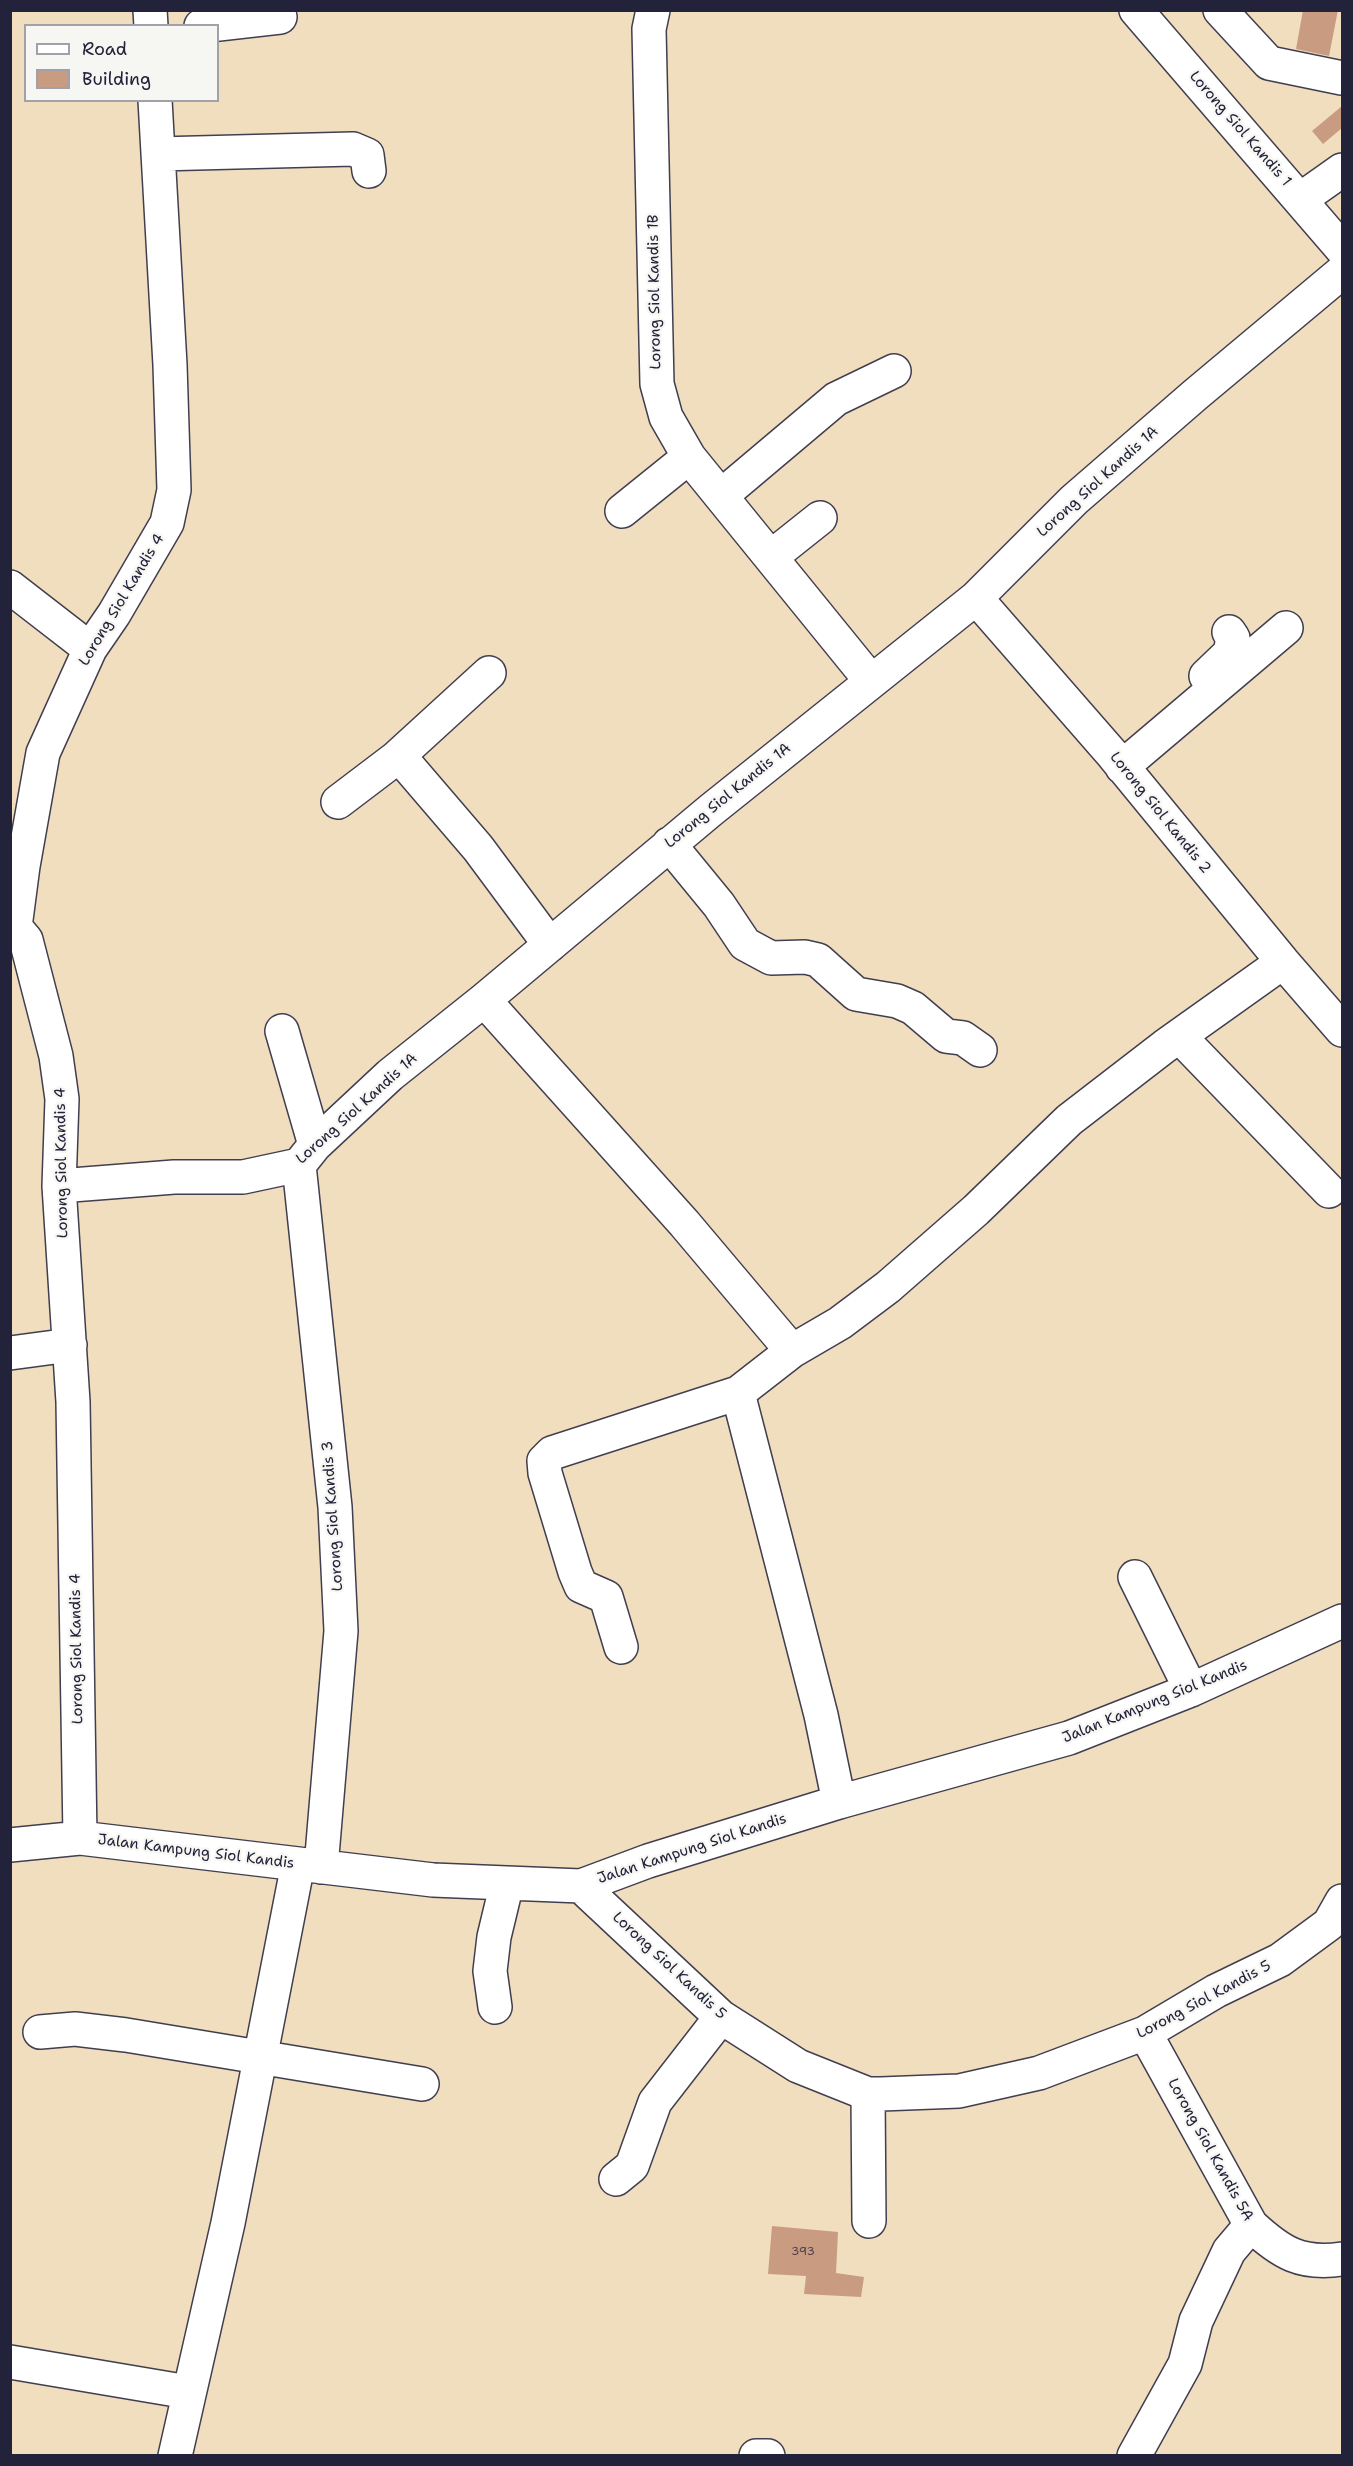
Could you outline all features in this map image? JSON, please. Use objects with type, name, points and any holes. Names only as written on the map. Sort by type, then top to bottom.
[{"type":"street","name":"Lorong Siol Kandis 1B","points":[[652,10],[649,29],[657,384],[666,417],[689,457],[871,681]]},
{"type":"street","name":"Lorong Siol Kandis 1","points":[[1136,10],[1342,249]]},
{"type":"street","points":[[1220,10],[1269,63],[1342,78]]},
{"type":"street","points":[[219,24],[280,17]]},
{"type":"street","name":"Lorong Siol Kandis 4","points":[[80,1838],[73,1401],[59,1186],[62,1099],[60,1073],[26,940],[13,927],[43,753],[90,649],[114,615],[167,523],[174,490],[170,365],[155,102]]},
{"type":"street","points":[[158,154],[353,149],[367,155],[369,171]]},
{"type":"street","points":[[1301,199],[1342,170]]},
{"type":"street","name":"Lorong Siol Kandis 1A","points":[[59,1186],[174,1177],[243,1177],[307,1155],[390,1075],[484,1000],[669,844],[976,598],[1074,500],[1342,272]]},
{"type":"street","points":[[721,496],[836,399],[894,371]]},
{"type":"street","points":[[622,511],[689,457]]},
{"type":"street","points":[[771,557],[820,518]]},
{"type":"street","points":[[10,587],[90,649]]},
{"type":"street","name":"Lorong Siol Kandis 2","points":[[976,598],[1118,761],[1282,962],[1342,1030]]},
{"type":"street","points":[[1118,761],[1286,628]]},
{"type":"street","points":[[1118,761],[1223,662],[1233,646],[1233,638],[1229,632]]},
{"type":"street","points":[[338,802],[396,758],[489,673]]},
{"type":"street","points":[[396,758],[406,764],[478,848],[550,945]]},
{"type":"street","points":[[669,844],[719,905],[745,944],[771,958],[805,957],[818,960],[856,994],[897,1001],[913,1008],[946,1036],[963,1038],[980,1050]]},
{"type":"street","points":[[621,1647],[606,1597],[581,1586],[575,1572],[545,1473],[544,1461],[552,1453],[738,1393],[792,1351],[840,1323],[888,1287],[976,1210],[1069,1120],[1179,1036],[1282,962]]},
{"type":"street","points":[[484,1000],[684,1223],[792,1351]]},
{"type":"street","name":"Lorong Siol Kandis 3","points":[[174,2456],[228,2223],[260,2057],[309,1866],[341,1631],[335,1507],[307,1155],[282,1031]]},
{"type":"street","points":[[1179,1036],[1329,1191]]},
{"type":"street","points":[[10,1353],[70,1345]]},
{"type":"street","points":[[738,1393],[821,1715],[839,1802]]},
{"type":"street","points":[[1135,1577],[1191,1690]]},
{"type":"street","name":"Jalan Kampung Siol Kandis","points":[[10,1845],[80,1838],[433,1880],[581,1886],[648,1861],[839,1802],[1069,1738],[1191,1690],[1342,1621]]},
{"type":"street","points":[[495,2007],[490,1971],[494,1937],[507,1882]]},
{"type":"street","name":"Lorong Siol Kandis 5","points":[[581,1886],[722,2017],[798,2066],[868,2094],[959,2091],[1039,2073],[1145,2033],[1216,1991],[1280,1960],[1329,1923],[1342,1901]]},
{"type":"street","points":[[616,2179],[632,2166],[655,2102],[722,2017]]},
{"type":"street","points":[[40,2032],[75,2029],[422,2084]]},
{"type":"street","name":"Lorong Siol Kandis 5A","points":[[1145,2033],[1251,2225],[1271,2244],[1294,2257],[1333,2260]]},
{"type":"street","points":[[868,2094],[869,2221]]},
{"type":"street","points":[[1134,2456],[1185,2364],[1196,2321],[1229,2252],[1251,2225]]},
{"type":"street","points":[[10,2362],[188,2392]]},
{"type":"street","points":[[756,2456],[768,2456]]},
{"type":"building","points":[[1303,10],[1338,10],[1329,56],[1296,49]]},
{"type":"building","points":[[1342,106],[1342,128],[1323,144],[1312,131]]},
{"type":"building","points":[[772,2226],[838,2232],[836,2273],[864,2277],[861,2297],[804,2294],[806,2276],[768,2274]]}]
